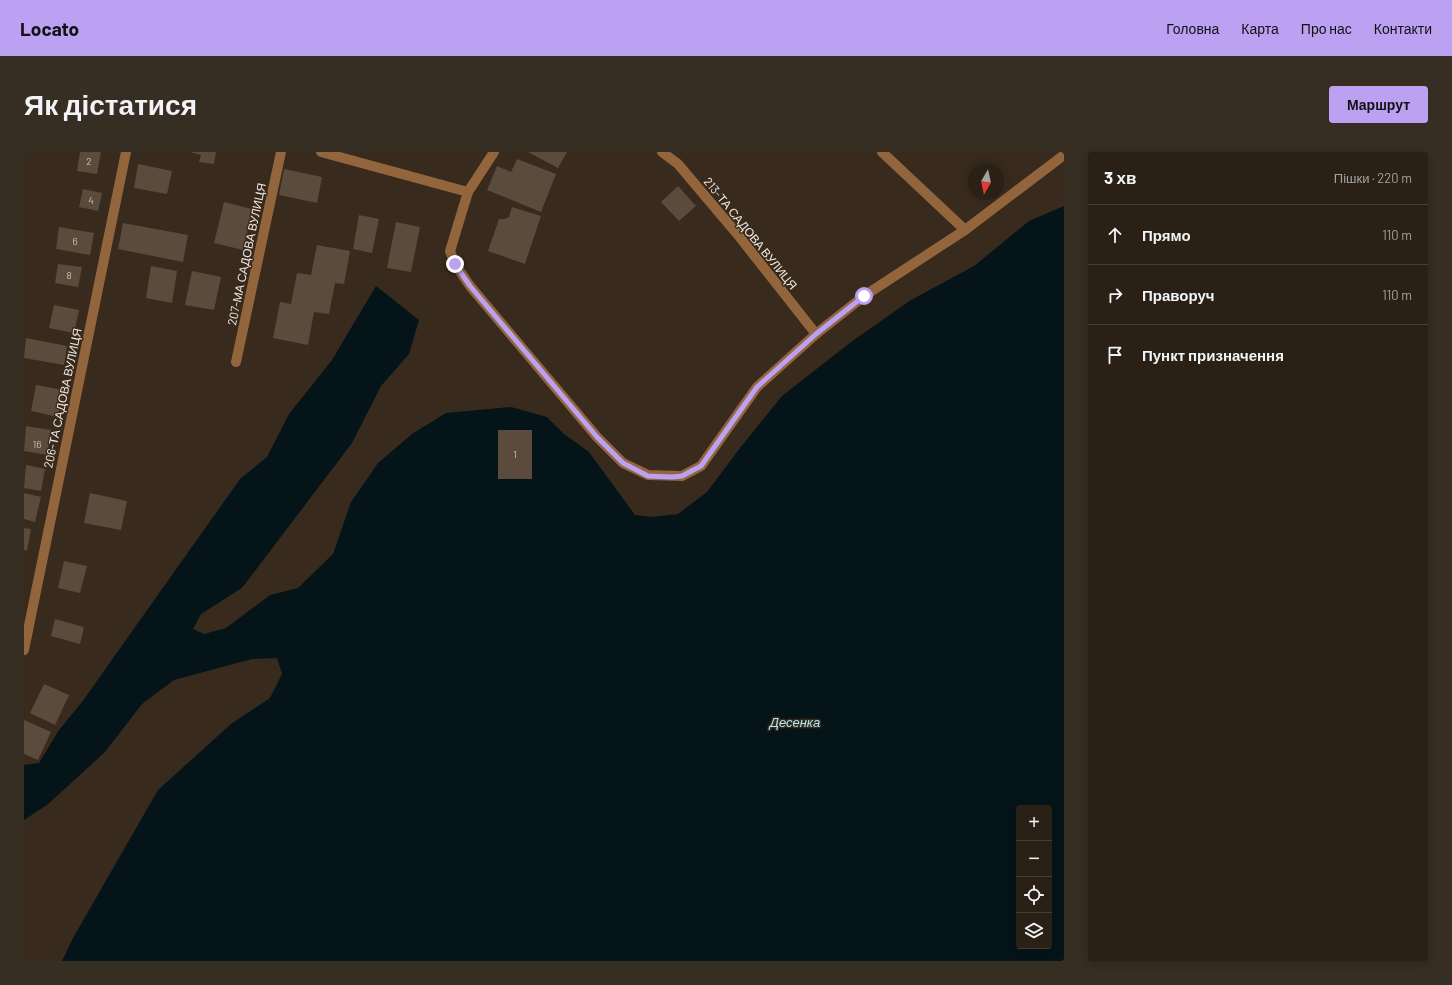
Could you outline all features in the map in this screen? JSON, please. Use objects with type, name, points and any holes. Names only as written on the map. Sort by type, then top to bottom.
[{"type":"street","name":"206-ТА САДОВА ВУЛИЦЯ","points":[[24,650],[126,152]]},
{"type":"street","name":"207-МА САДОВА ВУЛИЦЯ","points":[[236,362],[282,152]]},
{"type":"street","points":[[321,152],[468,192]]},
{"type":"street","points":[[494,152],[468,192],[450,251],[455,264],[470,286],[597,437],[623,463],[648,476],[682,476],[701,466],[757,387],[816,334],[864,296],[964,230],[1064,155]]},
{"type":"street","name":"213-ТА САДОВА ВУЛИЦЯ","points":[[662,152],[678,164],[738,235],[816,334]]},
{"type":"street","points":[[882,152],[964,230]]},
{"type":"water","name":"Десенка","points":[[1064,206],[1064,961],[62,961],[73,938],[158,790],[231,724],[270,698],[282,674],[277,658],[252,659],[174,680],[142,704],[105,752],[47,805],[24,820],[24,765],[39,763],[59,730],[82,702],[240,479],[267,457],[289,414],[332,360],[376,286],[419,320],[409,354],[381,386],[352,443],[242,588],[201,614],[193,629],[204,634],[226,628],[270,595],[298,588],[333,554],[351,502],[378,463],[412,434],[446,413],[511,407],[547,417],[564,434],[589,452],[635,515],[652,517],[678,514],[707,492],[782,396],[851,342],[911,300],[974,266],[1029,221]]},
{"type":"building","points":[[80,152],[101,152],[97,174],[77,171]]},
{"type":"building","points":[[190,152],[216,152],[214,164],[199,162],[201,155]]},
{"type":"building","points":[[528,152],[567,152],[558,168]]},
{"type":"building","points":[[517,159],[556,174],[541,212],[487,190],[497,166],[511,172]]},
{"type":"building","points":[[138,164],[172,171],[167,194],[134,188]]},
{"type":"building","points":[[284,169],[322,177],[317,203],[279,195]]},
{"type":"building","points":[[678,186],[696,206],[679,221],[661,202]]},
{"type":"building","points":[[83,189],[102,193],[98,211],[79,207]]},
{"type":"building","points":[[224,202],[252,209],[243,250],[214,243]]},
{"type":"building","points":[[512,207],[541,216],[525,264],[488,251],[499,219],[509,217]]},
{"type":"building","points":[[359,215],[379,219],[372,253],[353,249]]},
{"type":"building","points":[[396,222],[420,227],[411,272],[387,268]]},
{"type":"building","points":[[123,223],[188,235],[183,262],[118,249]]},
{"type":"building","points":[[59,227],[94,233],[90,255],[56,249]]},
{"type":"building","points":[[317,245],[350,251],[344,284],[335,283],[329,314],[314,312],[308,345],[273,338],[280,302],[291,304],[297,273],[311,275]]},
{"type":"building","points":[[58,264],[82,267],[78,287],[55,283]]},
{"type":"building","points":[[151,266],[177,271],[172,303],[146,298]]},
{"type":"building","points":[[192,271],[221,277],[214,310],[185,305]]},
{"type":"building","points":[[54,305],[79,310],[74,333],[49,328]]},
{"type":"building","points":[[26,338],[67,346],[64,365],[24,358]]},
{"type":"building","points":[[36,385],[63,390],[58,417],[31,411]]},
{"type":"building","points":[[26,426],[51,430],[47,455],[24,451]]},
{"type":"building","points":[[498,430],[532,430],[532,479],[498,479]]},
{"type":"building","points":[[26,465],[45,469],[41,491],[24,488]]},
{"type":"building","points":[[24,493],[41,497],[35,522],[24,519]]},
{"type":"building","points":[[90,493],[127,501],[121,530],[84,523]]},
{"type":"building","points":[[24,528],[31,529],[27,551],[24,550]]},
{"type":"building","points":[[64,561],[87,566],[80,593],[58,588]]},
{"type":"building","points":[[55,619],[84,627],[80,644],[51,636]]},
{"type":"building","points":[[44,684],[69,695],[55,725],[30,713]]},
{"type":"building","points":[[24,720],[51,732],[38,760],[24,754]]},
{"type":"route","points":[[455,264],[470,286],[597,437],[623,463],[648,476],[682,476],[701,466],[757,387],[816,334],[864,296]]}]
